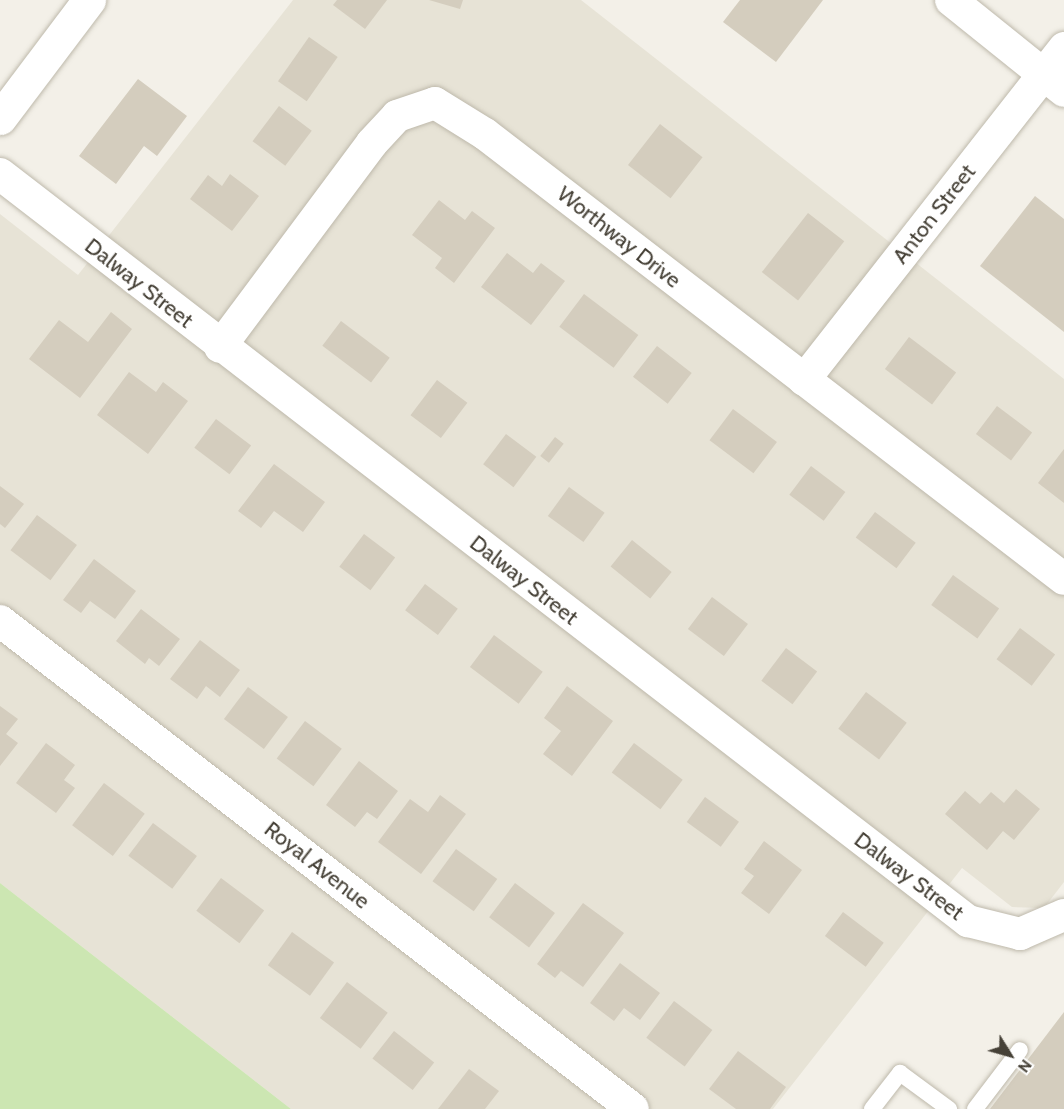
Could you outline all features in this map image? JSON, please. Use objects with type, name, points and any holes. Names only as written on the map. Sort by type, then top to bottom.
[{"type":"street","points":[[0,118],[89,0]]},
{"type":"street","points":[[951,0],[1053,82]]},
{"type":"street","name":"Anton Street","points":[[804,380],[1053,82],[1064,48]]},
{"type":"street","name":"Worthway Drive","points":[[220,347],[372,143],[397,116],[435,103],[484,134],[1064,579]]},
{"type":"street","name":"Dalway Street","points":[[0,174],[220,347],[968,921],[1020,934],[1064,915]]},
{"type":"street","name":"Royal Avenue","points":[[0,621],[633,1109]]},
{"type":"lane","points":[[975,1109],[1020,1050]]},
{"type":"lane","points":[[872,1109],[900,1073],[949,1109]]},
{"type":"shaded area","points":[[293,0],[581,0],[1064,379],[1064,882],[1044,908],[1012,907],[962,868],[773,1109],[291,1109],[0,883],[0,214],[78,275]]},
{"type":"green space","points":[[0,883],[291,1109],[0,1109]]},
{"type":"building","points":[[337,0],[387,0],[365,29],[333,5]]},
{"type":"building","points":[[429,0],[463,0],[460,9]]},
{"type":"building","points":[[740,0],[823,0],[776,62],[723,22]]},
{"type":"building","points":[[309,37],[338,57],[307,101],[278,81]]},
{"type":"building","points":[[138,79],[187,116],[157,156],[144,146],[116,184],[79,156]]},
{"type":"building","points":[[279,106],[312,131],[285,166],[253,141]]},
{"type":"building","points":[[660,124],[703,157],[671,198],[628,165]]},
{"type":"building","points":[[230,174],[259,196],[232,231],[190,199],[208,175],[222,186]]},
{"type":"building","points":[[1035,196],[1064,219],[1064,332],[980,266]]},
{"type":"building","points":[[439,200],[465,220],[472,211],[495,228],[454,283],[435,268],[442,258],[412,235]]},
{"type":"building","points":[[808,213],[844,241],[798,300],[762,272]]},
{"type":"building","points":[[507,253],[533,273],[541,263],[565,281],[531,325],[481,287]]},
{"type":"building","points":[[584,294],[638,335],[614,368],[559,327]]},
{"type":"building","points":[[111,312],[132,329],[80,398],[29,359],[59,320],[88,342]]},
{"type":"building","points":[[341,321],[390,358],[371,382],[322,346]]},
{"type":"building","points":[[909,337],[956,373],[932,404],[885,369]]},
{"type":"building","points":[[657,346],[692,373],[668,404],[633,377]]},
{"type":"building","points":[[129,372],[156,392],[163,382],[188,401],[148,454],[97,415]]},
{"type":"building","points":[[437,380],[467,403],[441,438],[411,415]]},
{"type":"building","points":[[997,406],[1032,432],[1011,460],[976,434]]},
{"type":"building","points":[[733,409],[777,442],[753,473],[710,440]]},
{"type":"building","points":[[216,419],[251,445],[229,474],[194,448]]},
{"type":"building","points":[[506,434],[536,457],[513,487],[483,464]]},
{"type":"building","points":[[555,437],[564,444],[549,463],[540,456]]},
{"type":"building","points":[[1064,449],[1064,503],[1038,483]]},
{"type":"building","points":[[274,464],[325,502],[303,532],[274,511],[261,528],[238,511]]},
{"type":"building","points":[[811,466],[845,492],[824,521],[789,495]]},
{"type":"building","points":[[0,486],[24,504],[5,528],[0,524]]},
{"type":"building","points":[[569,487],[605,513],[583,542],[548,516]]},
{"type":"building","points":[[875,512],[916,543],[896,568],[856,538]]},
{"type":"building","points":[[37,515],[77,545],[50,580],[11,550]]},
{"type":"building","points":[[364,534],[395,557],[370,590],[339,567]]},
{"type":"building","points":[[632,540],[672,572],[650,599],[611,566]]},
{"type":"building","points":[[94,559],[136,591],[115,619],[90,601],[81,613],[63,600]]},
{"type":"building","points":[[953,575],[999,609],[977,638],[931,605]]},
{"type":"building","points":[[425,584],[458,609],[438,635],[405,610]]},
{"type":"building","points":[[712,597],[748,624],[724,656],[688,629]]},
{"type":"building","points":[[141,609],[180,639],[159,666],[149,658],[145,664],[116,641]]},
{"type":"building","points":[[1020,628],[1055,654],[1032,686],[997,659]]},
{"type":"building","points":[[494,635],[543,672],[519,704],[470,667]]},
{"type":"building","points":[[200,640],[240,670],[220,697],[206,686],[197,699],[170,679]]},
{"type":"building","points":[[786,648],[817,671],[792,704],[761,681]]},
{"type":"building","points":[[567,686],[613,721],[572,776],[543,754],[561,731],[544,718]]},
{"type":"building","points":[[248,687],[288,717],[264,749],[224,719]]},
{"type":"building","points":[[866,692],[907,723],[879,759],[838,729]]},
{"type":"building","points":[[0,706],[18,719],[6,734],[18,743],[0,766]]},
{"type":"building","points":[[305,721],[342,749],[313,786],[277,759]]},
{"type":"building","points":[[46,743],[75,765],[64,780],[75,788],[56,813],[16,783]]},
{"type":"building","points":[[634,743],[683,780],[660,809],[612,773]]},
{"type":"building","points":[[359,761],[398,791],[377,819],[367,812],[355,827],[326,805]]},
{"type":"building","points":[[104,783],[145,814],[113,856],[72,825]]},
{"type":"building","points":[[1016,789],[1040,809],[1014,840],[1003,831],[987,850],[945,814],[965,791],[980,804],[991,792],[1004,803]]},
{"type":"building","points":[[440,795],[466,814],[421,874],[378,842],[410,799],[428,812]]},
{"type":"building","points":[[705,797],[739,822],[721,847],[687,822]]},
{"type":"building","points":[[153,823],[197,856],[172,889],[128,856]]},
{"type":"building","points":[[764,841],[802,870],[769,914],[741,893],[754,876],[744,869]]},
{"type":"building","points":[[456,849],[497,879],[474,911],[432,881]]},
{"type":"building","points":[[221,878],[264,910],[239,943],[196,911]]},
{"type":"building","points":[[515,883],[555,913],[529,947],[489,917]]},
{"type":"building","points":[[583,903],[624,933],[583,987],[561,971],[555,978],[537,964]]},
{"type":"building","points":[[843,912],[884,943],[866,967],[825,936]]},
{"type":"building","points":[[292,932],[334,963],[310,996],[268,965]]},
{"type":"building","points":[[620,963],[660,993],[640,1020],[624,1008],[614,1021],[590,1003]]},
{"type":"building","points":[[347,982],[388,1013],[361,1049],[320,1018]]},
{"type":"building","points":[[674,1001],[712,1030],[685,1067],[646,1038]]},
{"type":"building","points":[[1064,1012],[1064,1109],[990,1109]]},
{"type":"building","points":[[394,1031],[434,1062],[413,1090],[372,1059]]},
{"type":"building","points":[[738,1051],[786,1087],[770,1109],[736,1109],[709,1089]]},
{"type":"building","points":[[469,1069],[499,1091],[485,1109],[438,1109]]}]
